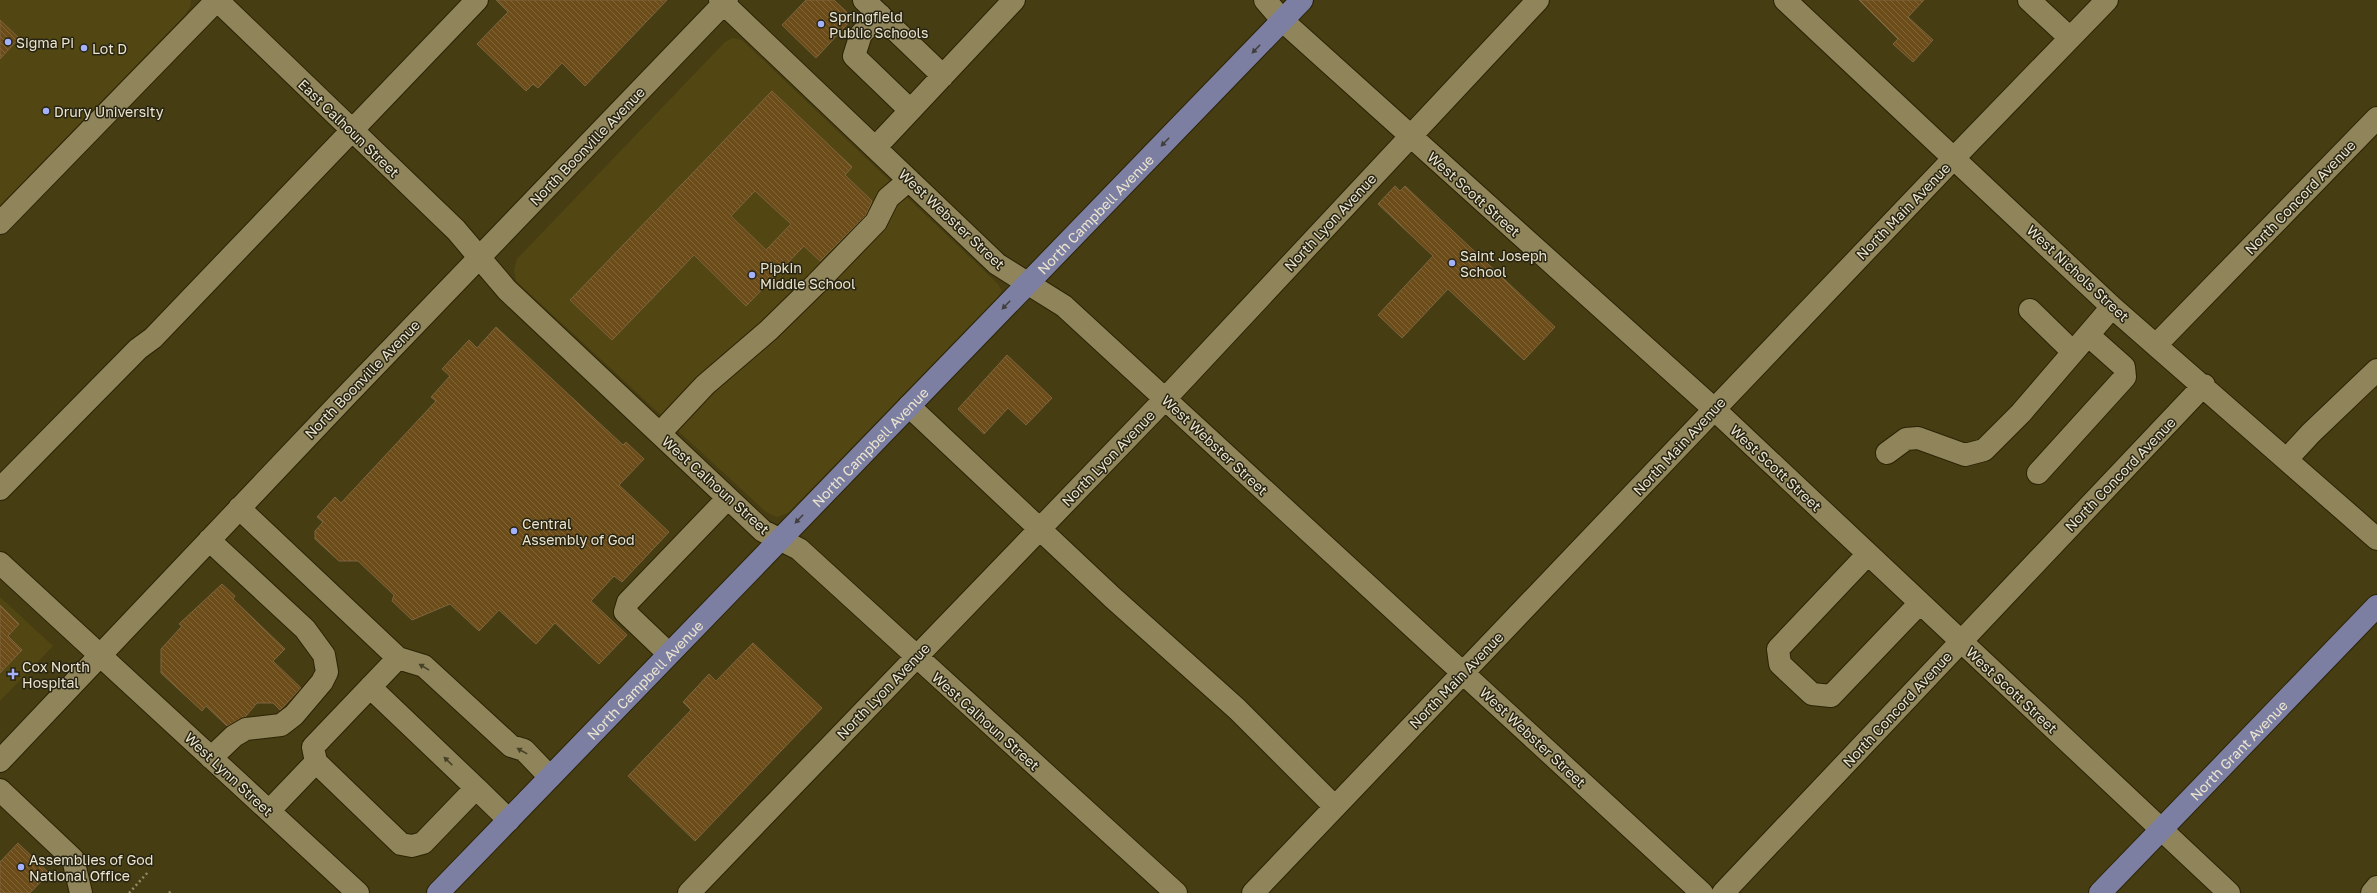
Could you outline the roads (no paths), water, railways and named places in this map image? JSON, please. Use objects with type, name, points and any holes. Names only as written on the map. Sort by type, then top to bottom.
[{"type":"main road","name":"North Campbell Avenue","points":[[438,893],[1302,0]]},
{"type":"main road","name":"North Grant Avenue","points":[[2100,893],[2160,829],[2377,606]]},
{"type":"street","points":[[0,223],[217,0]]},
{"type":"street","name":"East Calhoun Street","points":[[217,0],[456,230],[480,258]]},
{"type":"street","points":[[0,489],[138,349],[153,338],[477,0]]},
{"type":"street","points":[[875,148],[1014,0]]},
{"type":"street","name":"West Scott Street","points":[[1265,0],[1283,21],[1410,137],[1714,409],[1919,604],[2229,893]]},
{"type":"street","name":"North Lyon Avenue","points":[[689,893],[1165,399],[1538,0]]},
{"type":"street","name":"West Nichols Street","points":[[1785,0],[2112,307],[2377,539]]},
{"type":"street","points":[[2029,0],[2070,38]]},
{"type":"street","name":"North Main Avenue","points":[[1253,893],[1954,158],[2107,0]]},
{"type":"street","name":"West Webster Street","points":[[724,1],[997,264],[1064,306],[1702,893]]},
{"type":"street","name":"North Boonville Avenue","points":[[0,761],[239,508],[480,258],[724,1]]},
{"type":"street","points":[[910,110],[854,56],[872,7],[943,76]]},
{"type":"street","name":"North Concord Avenue","points":[[2156,345],[2377,118]]},
{"type":"street","points":[[660,433],[705,385],[769,330],[816,284],[876,222],[888,198],[909,180]]},
{"type":"street","name":"West Calhoun Street","points":[[480,258],[507,290],[763,531],[799,549],[1176,893]]},
{"type":"street","points":[[1887,453],[1906,439],[1918,438],[1965,456],[1984,450],[2021,413],[2112,307]]},
{"type":"street","points":[[2030,310],[2073,352]]},
{"type":"street","points":[[2038,473],[2125,377],[2124,367],[2088,335]]},
{"type":"street","points":[[2287,459],[2311,433],[2377,370]]},
{"type":"street","name":"North Concord Avenue","points":[[1723,893],[2204,386]]},
{"type":"street","points":[[909,406],[1040,527],[1112,597],[1236,709],[1336,807]]},
{"type":"street","points":[[670,654],[625,612],[628,602],[728,498]]},
{"type":"street","points":[[239,508],[398,658],[424,666],[511,746],[524,750],[550,777]]},
{"type":"street","points":[[209,540],[305,629],[324,655],[327,672],[322,682],[294,715],[281,725],[246,729],[234,736],[211,758]]},
{"type":"street","points":[[1868,555],[1778,649],[1780,664],[1812,694],[1831,696],[1919,604]]},
{"type":"street","name":"West Lynn Street","points":[[0,563],[358,893]]},
{"type":"street","points":[[398,658],[313,747],[316,762],[401,844],[412,846],[423,843],[476,788]]},
{"type":"street","points":[[370,687],[509,820]]},
{"type":"street","points":[[269,811],[316,762]]},
{"type":"street","points":[[0,790],[73,858],[81,893]]},
{"type":"street","points":[[2372,893],[2377,888]]},
{"type":"place","name":"Springfield Public Schools","points":[[821,24]]},
{"type":"place","name":"Sigma Pi","points":[[8,42]]},
{"type":"place","name":"Lot D","points":[[84,48]]},
{"type":"place","name":"Drury University","points":[[46,111]]},
{"type":"place","name":"Saint Joseph School","points":[[1452,263]]},
{"type":"place","name":"Pipkin Middle School","points":[[752,275]]},
{"type":"place","name":"Central Assembly of God","points":[[514,531]]},
{"type":"place","name":"Cox North Hospital","points":[[13,674]]},
{"type":"place","name":"Assemblies of God National Office","points":[[21,867]]}]
